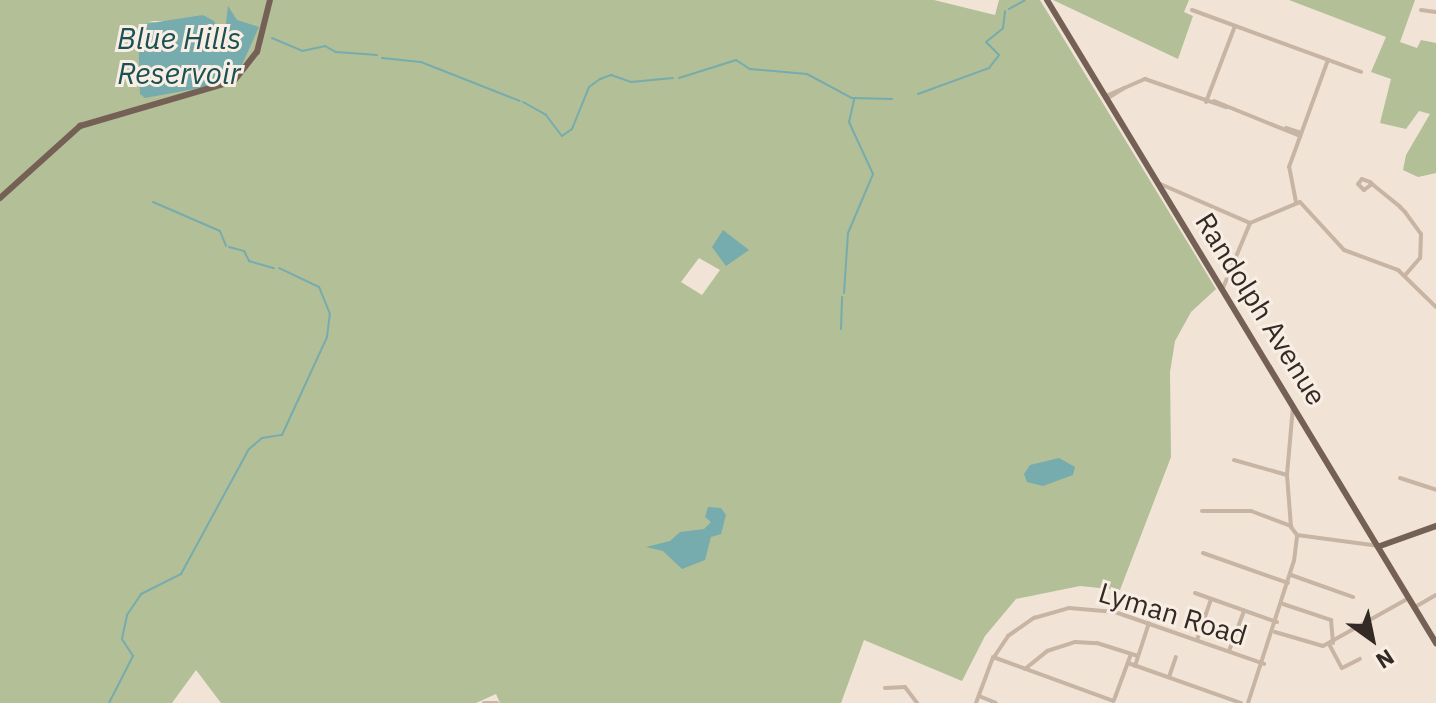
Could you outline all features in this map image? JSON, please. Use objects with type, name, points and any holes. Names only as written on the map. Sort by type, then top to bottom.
[{"type":"main road","points":[[0,198],[80,126],[234,81],[257,52],[270,0]]},
{"type":"main road","name":"Randolph Avenue","points":[[1047,0],[1436,643]]},
{"type":"main road","points":[[1380,546],[1436,526]]},
{"type":"street","points":[[1192,10],[1361,72]]},
{"type":"street","points":[[1421,10],[1436,12]]},
{"type":"street","points":[[1207,100],[1235,26]]},
{"type":"street","points":[[1328,60],[1288,174],[1296,202],[1308,208],[1346,252],[1405,275],[1436,307]]},
{"type":"street","points":[[1106,98],[1125,86],[1147,79],[1301,134]]},
{"type":"street","points":[[1369,182],[1405,212],[1421,234],[1420,258],[1405,275]]},
{"type":"street","points":[[1158,183],[1167,183],[1250,223]]},
{"type":"street","points":[[1223,288],[1250,223],[1296,202]]},
{"type":"street","points":[[1248,703],[1275,632],[1291,575],[1297,535],[1291,526],[1287,475],[1289,414],[1295,406]]},
{"type":"street","points":[[1234,460],[1287,475]]},
{"type":"street","points":[[1400,478],[1436,490]]},
{"type":"street","points":[[1202,511],[1251,511],[1291,526]]},
{"type":"street","points":[[1297,535],[1369,549],[1380,546]]},
{"type":"street","points":[[1203,553],[1288,583]]},
{"type":"street","points":[[1291,575],[1353,597]]},
{"type":"street","points":[[1195,593],[1277,622]]},
{"type":"street","points":[[1415,607],[1436,595]]},
{"type":"street","points":[[1275,632],[1317,646],[1331,643],[1410,597]]},
{"type":"street","points":[[1197,640],[1211,599]]},
{"type":"street","points":[[1283,604],[1331,620],[1331,643],[1342,668],[1360,659]]},
{"type":"street","name":"Lyman Road","points":[[976,703],[993,657],[1022,625],[1060,609],[1100,608],[1264,664]]},
{"type":"street","points":[[1229,651],[1244,611]]},
{"type":"street","points":[[1135,666],[1149,623]]},
{"type":"street","points":[[1025,669],[1047,651],[1071,643],[1097,643],[1138,656]]},
{"type":"street","points":[[993,657],[1113,702],[1131,654]]},
{"type":"street","points":[[1169,678],[1176,657]]},
{"type":"street","points":[[1128,663],[1241,703]]},
{"type":"street","points":[[885,688],[905,687],[917,703]]},
{"type":"street","points":[[979,696],[996,703]]},
{"type":"street","points":[[484,703],[497,703]]},
{"type":"green space","points":[[0,0],[934,0],[995,15],[999,0],[1040,0],[1216,289],[1191,312],[1175,341],[1170,372],[1171,457],[1120,590],[1080,586],[1016,599],[985,636],[962,681],[864,640],[841,703],[500,703],[496,694],[476,703],[221,703],[196,670],[172,703],[0,703]],"holes":[[[203,15],[224,41],[149,21],[187,21]],[[699,258],[720,270],[702,295],[681,282]]]},
{"type":"green space","points":[[1053,0],[1189,0],[1184,12],[1193,16],[1178,59]]},
{"type":"green space","points":[[1289,0],[1415,0],[1400,42],[1417,48],[1421,40],[1436,43],[1436,173],[1418,177],[1403,170],[1406,155],[1430,114],[1419,111],[1406,129],[1380,123],[1391,79],[1371,72],[1386,37]]},
{"type":"water","name":"Blue Hills Reservoir","points":[[228,6],[237,20],[259,27],[240,69],[211,86],[145,98],[140,94],[138,25],[203,15],[214,21],[224,41]]},
{"type":"water","points":[[723,230],[749,250],[726,266],[712,247]]},
{"type":"water","points":[[1059,458],[1075,467],[1073,475],[1043,486],[1027,482],[1024,474],[1030,465]]},
{"type":"water","points":[[708,507],[721,508],[726,515],[721,534],[711,537],[705,560],[682,569],[663,551],[646,547],[670,541],[680,532],[704,529],[711,522],[705,517]]},
{"type":"waterway","points":[[1009,9],[1025,0]]},
{"type":"waterway","points":[[918,94],[989,68],[999,55],[986,42],[1003,28],[1005,11]]},
{"type":"waterway","points":[[272,38],[302,51],[325,46],[336,52],[377,55]]},
{"type":"waterway","points":[[382,58],[421,62],[520,101]]},
{"type":"waterway","points":[[679,78],[736,60],[750,69],[807,74],[852,98],[892,99]]},
{"type":"waterway","points":[[523,102],[546,115],[562,136],[572,129],[589,87],[600,79],[611,75],[631,82],[673,78]]},
{"type":"waterway","points":[[844,293],[848,233],[873,174],[849,122],[854,100]]},
{"type":"waterway","points":[[153,202],[220,231],[226,246]]},
{"type":"waterway","points":[[229,247],[244,251],[249,261],[274,268]]},
{"type":"waterway","points":[[109,703],[133,656],[122,639],[127,615],[141,594],[181,574],[249,449],[262,438],[282,435],[327,337],[330,314],[319,287],[279,268]]},
{"type":"waterway","points":[[841,329],[842,297]]}]
